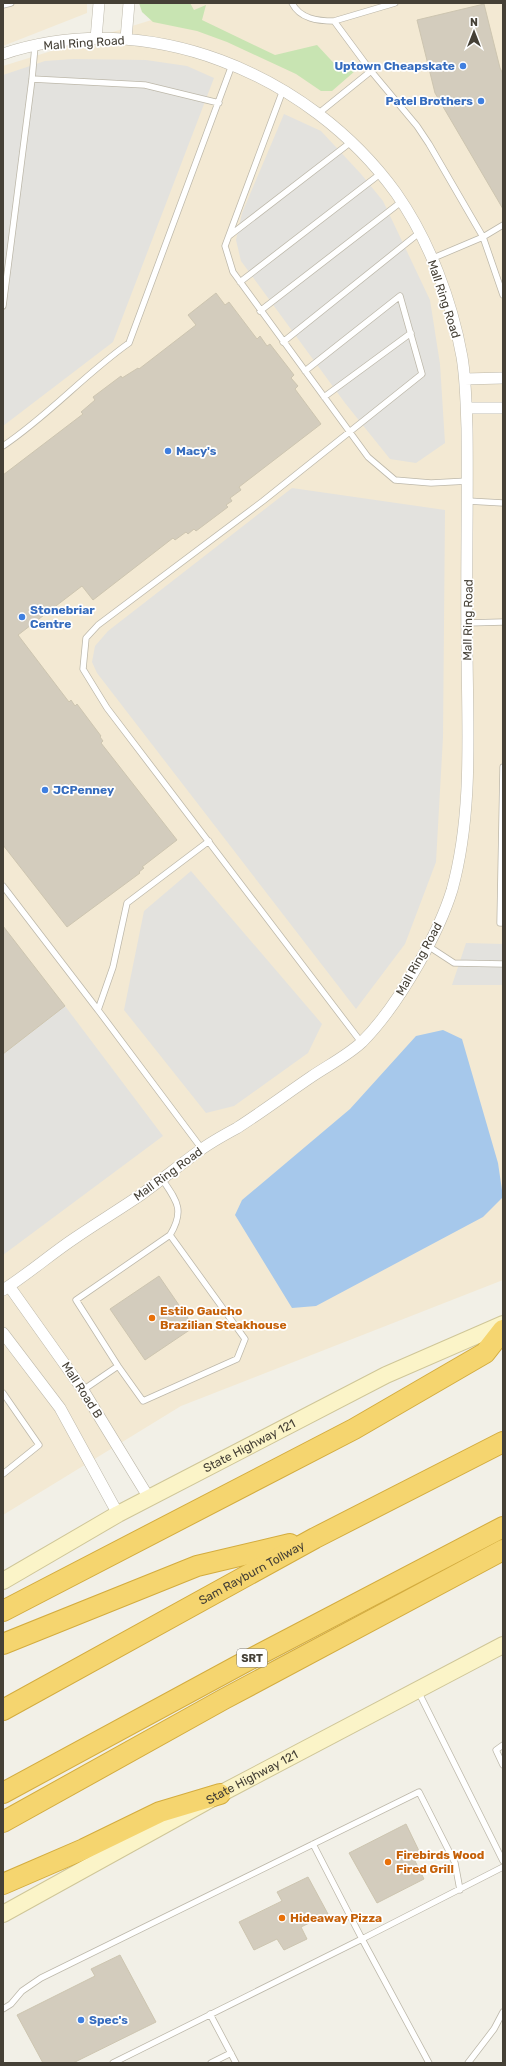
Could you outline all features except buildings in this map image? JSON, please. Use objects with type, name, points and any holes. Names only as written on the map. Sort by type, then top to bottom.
[{"type":"highway","points":[[8,1609],[354,1429],[485,1353],[503,1330]]},
{"type":"highway","name":"Sam Rayburn Tollway","points":[[3,1710],[315,1538],[503,1442]]},
{"type":"highway","name":"SRT","points":[[3,1793],[244,1662],[503,1527]]},
{"type":"highway","points":[[3,1644],[197,1566],[315,1538]]},
{"type":"highway","points":[[3,1822],[224,1699],[503,1550]]},
{"type":"highway","points":[[3,1884],[84,1849],[160,1812],[220,1794]]},
{"type":"main road","name":"State Highway 121","points":[[3,1581],[118,1514],[386,1375],[503,1324]]},
{"type":"main road","name":"State Highway 121","points":[[3,1914],[220,1794],[503,1645]]},
{"type":"street","points":[[96,39],[99,3]]},
{"type":"street","points":[[126,39],[129,3]]},
{"type":"street","name":"Mall Ring Road","points":[[3,54],[50,43],[96,39],[126,39],[180,46],[233,64],[283,89],[319,113],[351,142],[380,174],[401,202],[419,233],[431,259],[453,320],[462,357],[465,379],[468,481],[467,748],[463,832],[451,892],[441,920],[428,946],[386,1014],[361,1042],[239,1126],[202,1149],[162,1179],[75,1238],[6,1288]]},
{"type":"street","points":[[465,379],[503,378]]},
{"type":"street","points":[[467,408],[503,408]]},
{"type":"street","name":"Mall Road B","points":[[6,1288],[83,1390],[149,1498]]},
{"type":"street","points":[[3,1333],[60,1408],[118,1514]]},
{"type":"lane","points":[[3,5],[11,3]]},
{"type":"lane","points":[[292,3],[299,13],[318,21],[334,21],[395,3]]},
{"type":"lane","points":[[334,21],[371,71],[429,144],[483,237],[503,295]]},
{"type":"lane","points":[[3,306],[35,46]]},
{"type":"lane","points":[[3,446],[64,397],[111,356],[129,343],[233,64]]},
{"type":"lane","points":[[319,113],[371,71]]},
{"type":"lane","points":[[32,79],[145,85],[219,103]]},
{"type":"lane","points":[[283,89],[225,246],[233,272],[368,457],[395,480],[431,483],[468,481]]},
{"type":"lane","points":[[228,236],[351,142]]},
{"type":"lane","points":[[240,282],[380,174]]},
{"type":"lane","points":[[260,311],[401,202]]},
{"type":"lane","points":[[431,259],[483,237],[503,225]]},
{"type":"lane","points":[[283,342],[419,233]]},
{"type":"lane","points":[[305,371],[400,296],[422,374],[262,501],[98,625],[86,638],[83,669],[107,708],[361,1042]]},
{"type":"lane","points":[[324,397],[411,333]]},
{"type":"lane","points":[[468,501],[503,503]]},
{"type":"lane","points":[[467,623],[503,622]]},
{"type":"lane","points":[[503,768],[500,923],[503,923]]},
{"type":"lane","points":[[98,1010],[113,967],[127,903],[209,841]]},
{"type":"lane","points":[[3,886],[202,1149]]},
{"type":"lane","points":[[428,946],[454,963],[503,964]]},
{"type":"lane","points":[[162,1179],[177,1202],[178,1222],[170,1235],[76,1300],[118,1366],[143,1401],[237,1359],[245,1338],[170,1235]]},
{"type":"lane","points":[[83,1390],[118,1366]]},
{"type":"lane","points":[[3,1393],[39,1445],[3,1474]]},
{"type":"lane","points":[[418,1691],[503,1861]]},
{"type":"lane","points":[[503,1745],[496,1750],[503,1765]]},
{"type":"lane","points":[[3,2009],[11,2004],[22,1991],[42,1978],[419,1792],[455,1863],[460,1890]]},
{"type":"lane","points":[[313,1844],[429,2063]]},
{"type":"lane","points":[[112,2063],[460,1890],[503,1867]]},
{"type":"lane","points":[[468,2063],[494,2029],[503,2012]]},
{"type":"lane","points":[[210,2014],[236,2063]]},
{"type":"lane","points":[[211,2063],[231,2053]]},
{"type":"shaded area","points":[[3,3],[87,3],[87,13],[3,46]]},
{"type":"shaded area","points":[[159,3],[503,3],[503,1280],[181,1406],[3,1515],[3,66],[158,18]]},
{"type":"shaded area","points":[[73,59],[146,60],[187,66],[214,78],[113,342],[3,426],[3,75],[45,61]]},
{"type":"shaded area","points":[[284,114],[321,131],[361,174],[383,201],[430,300],[440,364],[445,443],[416,463],[390,459],[345,403],[241,261],[236,240],[242,213]]},
{"type":"shaded area","points":[[292,488],[445,510],[443,737],[436,862],[405,944],[356,1009],[97,673],[92,662],[95,646],[108,631]]},
{"type":"shaded area","points":[[191,871],[322,1024],[308,1053],[234,1106],[206,1113],[124,1010],[144,911]]},
{"type":"shaded area","points":[[466,943],[503,944],[503,985],[452,985]]},
{"type":"shaded area","points":[[65,1006],[163,1136],[3,1255],[3,1054]]},
{"type":"green space","points":[[139,3],[190,3],[194,10],[206,5],[202,20],[275,55],[317,45],[343,73],[352,64],[355,71],[332,91],[321,91],[296,74],[227,42],[197,31],[153,22],[142,12]]},
{"type":"water","points":[[443,1030],[462,1039],[498,1163],[503,1197],[483,1217],[316,1306],[292,1308],[235,1215],[242,1200],[350,1109],[416,1036]]},
{"type":"place","name":"Uptown Cheapskate","points":[[463,66]]},
{"type":"place","name":"Patel Brothers","points":[[481,101]]},
{"type":"place","name":"Macy's","points":[[168,451]]},
{"type":"place","name":"Stonebriar Centre","points":[[22,617]]},
{"type":"place","name":"JCPenney","points":[[45,790]]},
{"type":"place","name":"Estilo Gaucho Brazilian Steakhouse","points":[[152,1318]]},
{"type":"place","name":"Firebirds Wood Fired Grill","points":[[388,1862]]},
{"type":"place","name":"Hideaway Pizza","points":[[282,1918]]},
{"type":"place","name":"Spec's","points":[[81,2020]]}]
